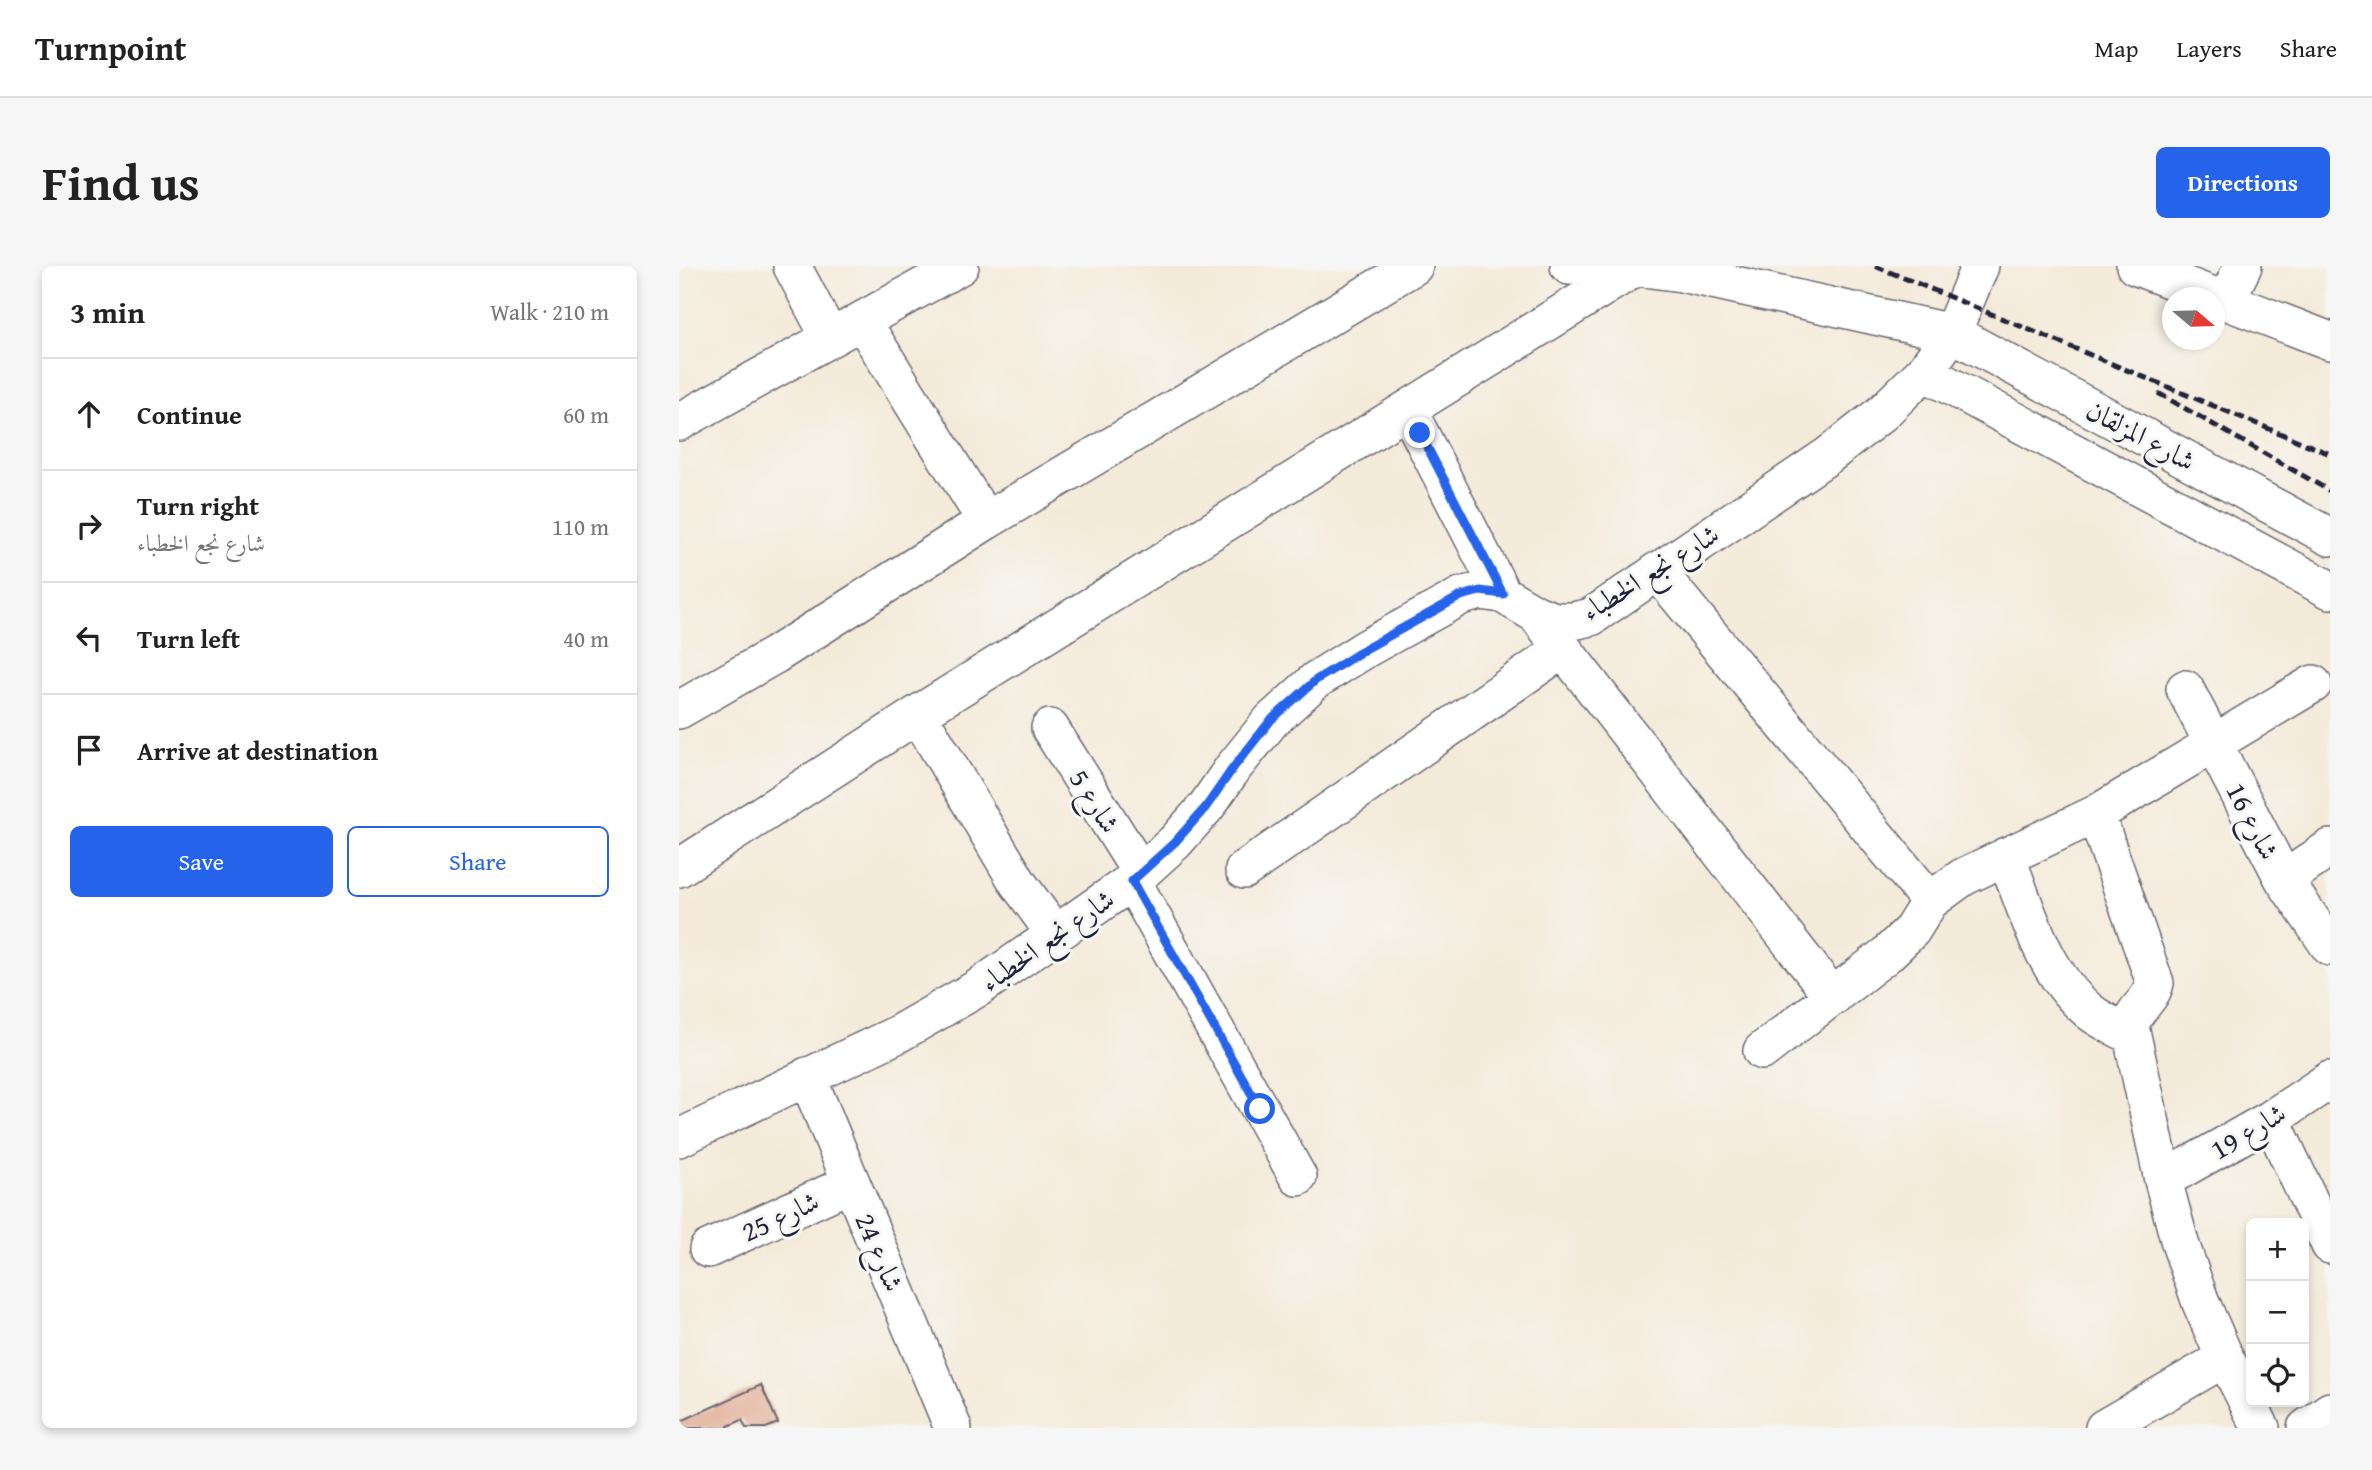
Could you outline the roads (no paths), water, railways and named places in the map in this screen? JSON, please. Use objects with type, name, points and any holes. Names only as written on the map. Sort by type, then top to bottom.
[{"type":"street","points":[[792,266],[830,338]]},
{"type":"street","points":[[679,422],[960,266]]},
{"type":"street","points":[[680,708],[775,655],[986,521],[1414,266]]},
{"type":"street","name":"شارع المزلقان","points":[[1569,266],[1636,268],[1681,273],[1952,333],[2330,537]]},
{"type":"street","name":"شارع نجع الخطباء","points":[[679,1138],[896,1035],[978,988],[1136,877],[1175,842],[1206,807],[1271,720],[1316,680],[1367,648],[1461,596],[1480,591],[1503,594],[1555,621],[1591,617],[1829,455],[1881,414],[1924,372],[1952,333],[1980,266]]},
{"type":"street","points":[[2135,266],[2330,341]]},
{"type":"street","points":[[2226,301],[2243,266]]},
{"type":"street","points":[[679,868],[918,714],[1636,268]]},
{"type":"street","points":[[862,321],[986,521]]},
{"type":"street","points":[[1924,372],[2330,590]]},
{"type":"street","points":[[1408,410],[1503,594]]},
{"type":"street","points":[[1657,571],[1930,901]]},
{"type":"street","points":[[1537,614],[1833,997]]},
{"type":"street","points":[[1244,870],[1563,649]]},
{"type":"street","points":[[1762,1051],[1895,946],[1912,930],[1930,901],[1963,877],[2096,814],[2313,684]]},
{"type":"street","name":"شارع 16","points":[[2185,689],[2284,880],[2330,947]]},
{"type":"street","points":[[918,714],[1018,883],[1055,934]]},
{"type":"street","name":"شارع 5","points":[[1050,728],[1136,877],[1298,1177]]},
{"type":"street","points":[[2096,814],[2155,983],[2154,992],[2132,1017],[2131,1035],[2163,1180],[2180,1243],[2201,1303],[2225,1358],[2261,1428]]},
{"type":"street","points":[[2284,880],[2330,848]]},
{"type":"street","points":[[2006,856],[2037,935],[2058,978],[2090,1012],[2131,1035]]},
{"type":"street","name":"شارع 24","points":[[807,1076],[953,1428]]},
{"type":"street","name":"شارع 19","points":[[2163,1180],[2271,1119],[2330,1080]]},
{"type":"street","points":[[2271,1119],[2330,1245]]},
{"type":"street","name":"شارع 25","points":[[709,1249],[851,1183]]},
{"type":"street","points":[[2104,1428],[2225,1358]]},
{"type":"street","points":[[2306,1428],[2330,1411]]},
{"type":"railway","points":[[1875,266],[2330,454]]},
{"type":"railway","points":[[2158,393],[2330,491]]}]
